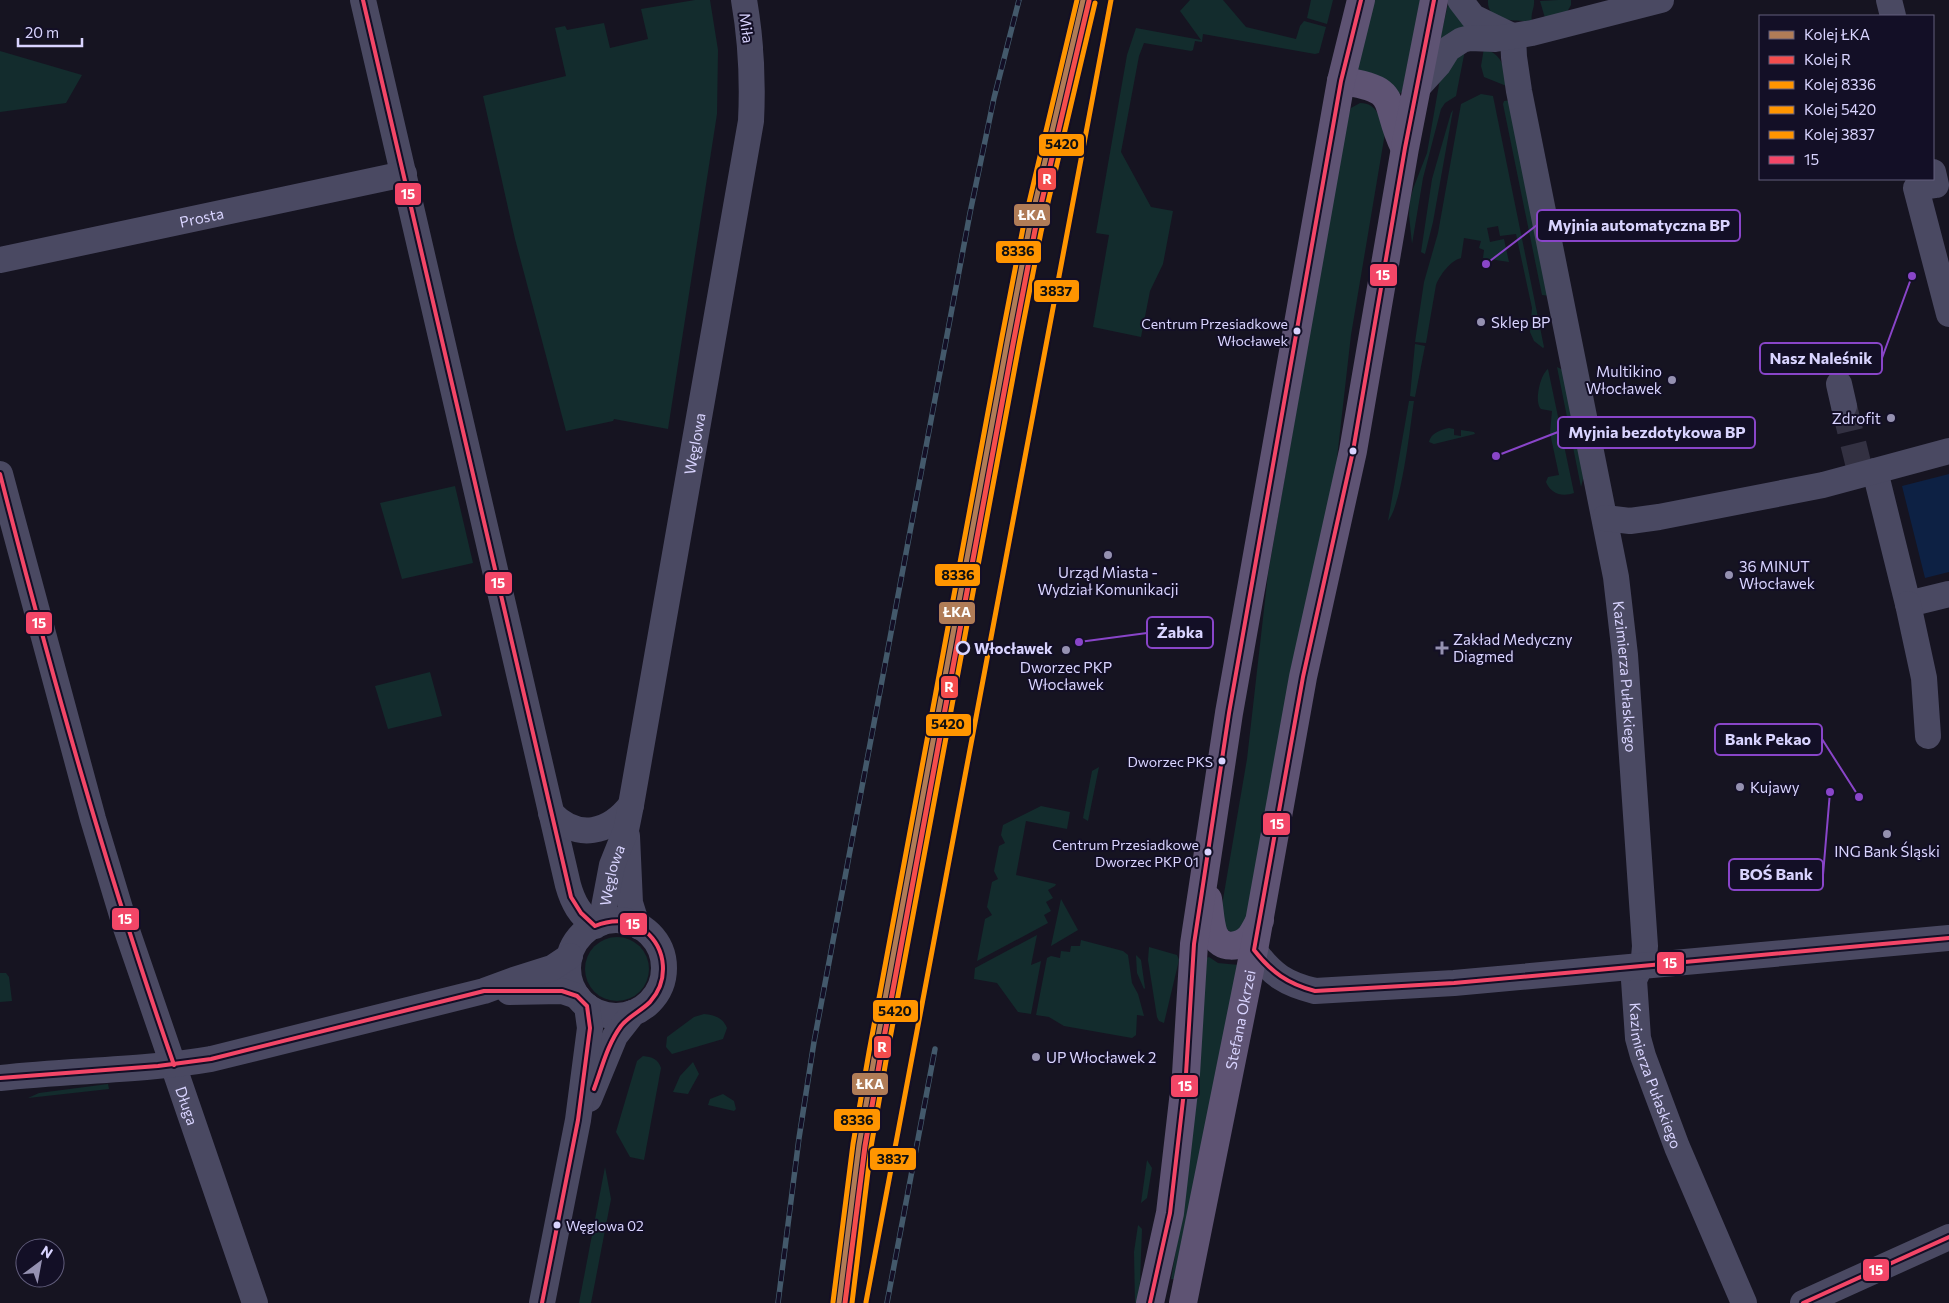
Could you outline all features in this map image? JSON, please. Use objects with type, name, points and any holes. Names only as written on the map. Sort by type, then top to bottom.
[{"type":"main road","points":[[1150,1303],[1170,1213],[1186,1074],[1194,944],[1229,712],[1341,81],[1361,0]]},
{"type":"main road","name":"Stefana Okrzei","points":[[1183,1303],[1260,920],[1303,677],[1353,451],[1405,148],[1434,0]]},
{"type":"main road","points":[[1341,81],[1375,87],[1385,96],[1390,102],[1397,132],[1405,148]]},
{"type":"main road","points":[[1204,874],[1214,935],[1221,944],[1230,946],[1242,943],[1250,936],[1260,920]]},
{"type":"street","points":[[363,0],[571,897],[581,913],[598,924]]},
{"type":"street","name":"Miła","points":[[744,0],[751,56]]},
{"type":"street","points":[[1460,0],[1473,17],[1513,36]]},
{"type":"street","points":[[1417,88],[1438,65],[1448,49],[1462,40],[1470,38],[1495,39],[1548,29],[1661,0]]},
{"type":"street","points":[[1889,0],[1893,15]]},
{"type":"street","name":"Kazimierza Pułaskiego","points":[[1513,36],[1519,91],[1616,577],[1625,660],[1645,946],[1644,958],[1634,980],[1638,1038],[1677,1147],[1744,1303]]},
{"type":"street","name":"Węglowa","points":[[598,924],[612,864],[626,830],[631,804],[751,122],[751,56]]},
{"type":"street","name":"Prosta","points":[[0,260],[404,174]]},
{"type":"street","points":[[1934,176],[1936,184],[1916,188],[1949,314]]},
{"type":"street","points":[[1605,518],[1630,521],[1659,518],[1823,485],[1949,452]]},
{"type":"street","points":[[1875,471],[1924,678],[1928,736]]},
{"type":"street","name":"Długa","points":[[0,474],[93,819],[125,925],[255,1303]]},
{"type":"street","points":[[1908,604],[1949,594]]},
{"type":"street","points":[[551,813],[572,828],[589,831],[598,830],[611,825],[622,816],[631,804]]},
{"type":"street","name":"Węglowa","points":[[626,830],[630,903],[635,919],[640,927]]},
{"type":"street","points":[[484,992],[562,991],[582,1001],[604,1015],[624,1016],[648,1004],[655,997],[664,971],[660,950],[656,941],[640,927],[621,921],[598,924],[579,938],[570,956],[569,972],[573,988],[582,1001],[590,1028],[578,1120],[542,1303]]},
{"type":"street","points":[[1254,950],[1265,965],[1284,980],[1295,986],[1316,991],[1454,983],[1949,938]]},
{"type":"street","points":[[0,1078],[49,1073],[174,1066],[211,1059],[484,992],[552,968],[570,956]]},
{"type":"street","points":[[578,1120],[594,1089],[615,1036],[633,1013]]},
{"type":"street","points":[[1803,1303],[1949,1237]]},
{"type":"green space","points":[[695,0],[710,0],[718,50],[717,114],[668,429],[614,419],[613,421],[566,431],[515,239],[483,96],[566,76],[555,28],[565,26],[567,30],[604,23],[610,48],[648,39],[641,9]]},
{"type":"green space","points":[[1190,0],[1223,0],[1246,27],[1296,39],[1300,26],[1304,21],[1326,27],[1319,53],[1315,54],[1203,34],[1202,42],[1195,41],[1191,51],[1144,43],[1139,56],[1121,152],[1151,207],[1173,211],[1163,264],[1150,291],[1141,337],[1093,327],[1109,235],[1096,233],[1127,55],[1136,28],[1201,40],[1180,11]]},
{"type":"green space","points":[[1311,0],[1333,0],[1327,24],[1307,18]]},
{"type":"green space","points":[[1375,0],[1421,0],[1402,92],[1399,94],[1357,71],[1364,35]]},
{"type":"green space","points":[[1488,0],[1534,0],[1532,21],[1503,19],[1492,13]]},
{"type":"green space","points":[[1571,0],[1571,5],[1567,12],[1545,18],[1540,1]]},
{"type":"green space","points":[[1448,4],[1464,27],[1440,39]]},
{"type":"green space","points":[[1484,48],[1496,55],[1502,63],[1509,87],[1484,77],[1481,66]]},
{"type":"green space","points":[[1465,50],[1456,96],[1445,103],[1441,109],[1423,178],[1412,244],[1409,215],[1410,200],[1427,153],[1440,79],[1442,72]]},
{"type":"green space","points":[[0,51],[82,75],[66,103],[0,112]]},
{"type":"green space","points":[[1481,94],[1493,96],[1543,348],[1534,341],[1530,332],[1532,308],[1516,234],[1500,236],[1498,226],[1487,228],[1490,242],[1504,239],[1509,262],[1483,258],[1484,250],[1479,248],[1481,241],[1464,238],[1461,258],[1453,262],[1446,269],[1436,285],[1426,343],[1415,342],[1424,282],[1438,233],[1461,104]]},
{"type":"green space","points":[[1512,100],[1550,296],[1542,295],[1503,104],[1504,101]]},
{"type":"green space","points":[[1360,103],[1375,109],[1380,117],[1385,133],[1351,335],[1336,467],[1246,923],[1234,933],[1225,929],[1221,911],[1247,759],[1268,574],[1347,117],[1351,108]]},
{"type":"green space","points":[[1453,110],[1433,222],[1425,254],[1421,252],[1432,179]]},
{"type":"green space","points":[[1415,344],[1425,346],[1415,397],[1410,396]]},
{"type":"green space","points":[[1557,367],[1563,370],[1585,471],[1581,487]]},
{"type":"green space","points":[[1548,369],[1574,493],[1570,494],[1557,494],[1546,482],[1548,477],[1559,475],[1550,433],[1552,411],[1541,409],[1538,401],[1540,382]]},
{"type":"green space","points":[[1409,401],[1414,401],[1405,464],[1397,499],[1388,521]]},
{"type":"green space","points":[[1449,428],[1454,429],[1454,435],[1461,436],[1461,430],[1474,432],[1475,434],[1434,444],[1429,442],[1434,434]]},
{"type":"green space","points":[[455,486],[473,563],[402,579],[380,503]]},
{"type":"green space","points":[[430,672],[442,716],[388,729],[375,686]]},
{"type":"green space","points":[[1099,767],[1088,821],[1083,818],[1092,771]]},
{"type":"green space","points":[[1041,806],[1070,812],[1067,829],[1026,821],[1016,875],[1056,884],[1048,890],[1053,898],[1046,902],[1051,911],[1044,915],[1048,923],[977,961],[985,919],[992,915],[987,907],[992,882],[998,879],[994,871],[999,846],[1005,843],[1001,835],[1003,825]]},
{"type":"green space","points":[[1061,899],[1078,930],[1051,946]]},
{"type":"green space","points":[[1037,935],[1031,965],[1041,961],[1031,1014],[1018,1012],[997,983],[974,979],[975,968]]},
{"type":"green space","points":[[617,937],[635,943],[643,951],[649,969],[643,987],[635,995],[617,1001],[599,995],[591,987],[585,969],[591,951],[599,943]]},
{"type":"green space","points":[[1081,940],[1123,951],[1128,955],[1132,983],[1138,994],[1144,1016],[1137,1015],[1136,1035],[1132,1038],[1064,1026],[1049,1017],[1036,1015],[1047,958],[1051,956],[1060,958],[1061,951],[1070,952],[1071,946],[1080,946]]},
{"type":"green space","points":[[1149,947],[1177,955],[1179,960],[1164,1023],[1159,1021],[1157,1017],[1148,960]]},
{"type":"green space","points":[[1136,955],[1141,960],[1144,989],[1137,973]]},
{"type":"green space","points":[[1209,957],[1218,963],[1239,965],[1175,1279],[1171,1279],[1182,1214],[1206,958]]},
{"type":"green space","points":[[0,973],[6,973],[9,977],[12,1001],[0,1002]]},
{"type":"green space","points":[[704,1014],[721,1019],[727,1028],[723,1039],[672,1054],[666,1047],[667,1037],[694,1017]]},
{"type":"green space","points":[[643,1056],[654,1059],[661,1068],[644,1160],[630,1157],[616,1132],[637,1061]]},
{"type":"green space","points":[[693,1062],[699,1074],[688,1094],[673,1092],[680,1076]]},
{"type":"green space","points":[[108,1084],[109,1089],[28,1098],[39,1093]]},
{"type":"green space","points":[[723,1094],[734,1101],[736,1109],[734,1111],[708,1105],[710,1099]]},
{"type":"green space","points":[[1147,1160],[1152,1168],[1147,1198],[1141,1203]]},
{"type":"green space","points":[[605,1167],[611,1199],[591,1303],[579,1303]]},
{"type":"green space","points":[[1138,1225],[1142,1229],[1140,1282],[1137,1302],[1135,1303],[1134,1252]]},
{"type":"water","points":[[1949,474],[1949,572],[1925,578],[1902,486]]},
{"type":"tunnel","points":[[1844,406],[1861,475]]},
{"type":"railway","points":[[778,1303],[799,1138],[814,1042],[970,213],[994,98],[1019,0]]},
{"type":"railway","points":[[887,1303],[935,1049]]},
{"type":"rail line","name":"8336","points":[[833,1302],[853,1144],[869,1052],[1001,342],[1023,228],[1077,0]]},
{"type":"rail line","name":"ŁKA","points":[[839,1303],[859,1145],[875,1053],[1007,343],[1029,229],[1083,0]]},
{"type":"rail line","name":"3837","points":[[866,1302],[1111,0]]},
{"type":"rail line","name":"R","points":[[845,1303],[865,1146],[881,1054],[1013,344],[1035,230],[1089,1]]},
{"type":"rail line","name":"5420","points":[[852,1303],[871,1147],[887,1055],[1019,345],[1041,232],[1095,3]]},
{"type":"transit line","name":"15","points":[[363,0],[571,897],[581,913],[595,926],[621,921],[640,927],[652,938],[658,947],[663,965],[663,975],[656,994],[650,1002],[624,1022],[616,1033],[608,1049],[594,1089]]},
{"type":"transit line","name":"15","points":[[1150,1303],[1170,1213],[1186,1074],[1194,944],[1229,713],[1341,81],[1361,0]]},
{"type":"transit line","name":"15","points":[[1434,0],[1405,148],[1353,451],[1303,677],[1254,950],[1267,965],[1288,981],[1315,991],[1454,983],[1949,938]]},
{"type":"transit line","name":"15","points":[[0,474],[39,623],[81,771],[125,919],[174,1065]]},
{"type":"transit line","name":"15","points":[[0,1078],[158,1066],[211,1059],[484,991],[562,991],[577,996],[587,1006],[590,1028],[578,1120],[542,1303]]},
{"type":"transit line","name":"15","points":[[1803,1303],[1949,1237]]},
{"type":"place","name":"Myjnia automatyczna BP","points":[[1486,264]]},
{"type":"place","name":"Nasz Naleśnik","points":[[1912,276]]},
{"type":"place","name":"Sklep BP","points":[[1481,322]]},
{"type":"place","name":"Centrum Przesiadkowe Włocławek","points":[[1297,331]]},
{"type":"place","name":"Multikino Włocławek","points":[[1672,380]]},
{"type":"place","name":"Zdrofit","points":[[1891,418]]},
{"type":"place","name":"Myjnia bezdotykowa BP","points":[[1496,456]]},
{"type":"place","name":"Urząd Miasta - Wydział Komunikacji","points":[[1108,555]]},
{"type":"place","name":"36 MINUT Włocławek","points":[[1729,575]]},
{"type":"place","name":"Żabka","points":[[1079,642]]},
{"type":"place","name":"Włocławek","points":[[963,648]]},
{"type":"place","name":"Zakład Medyczny Diagmed","points":[[1442,648]]},
{"type":"place","name":"Dworzec PKP Włocławek","points":[[1066,650]]},
{"type":"place","name":"Dworzec PKS","points":[[1222,761]]},
{"type":"place","name":"Kujawy","points":[[1740,787]]},
{"type":"place","name":"BOŚ Bank","points":[[1830,792]]},
{"type":"place","name":"Bank Pekao","points":[[1859,797]]},
{"type":"place","name":"ING Bank Śląski","points":[[1887,834]]},
{"type":"place","name":"Centrum Przesiadkowe Dworzec PKP 01","points":[[1208,852]]},
{"type":"place","name":"UP Włocławek 2","points":[[1036,1057]]},
{"type":"place","name":"Węglowa 02","points":[[557,1225]]}]
